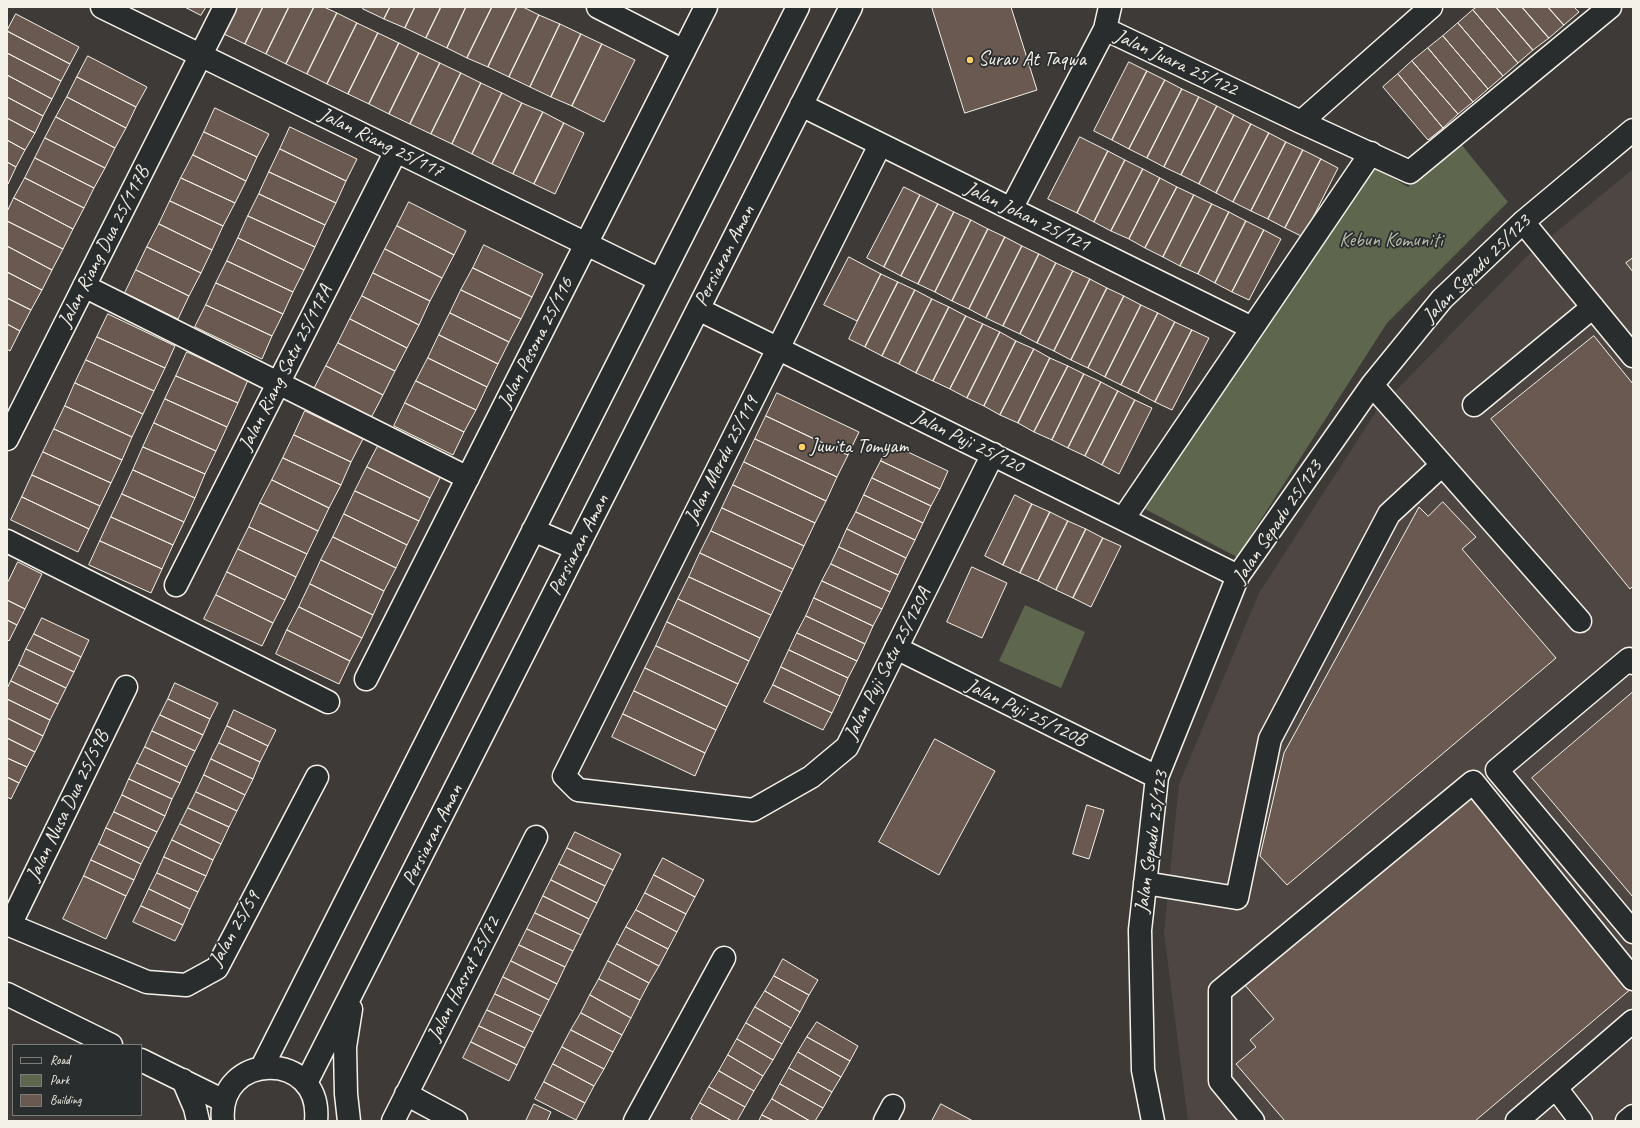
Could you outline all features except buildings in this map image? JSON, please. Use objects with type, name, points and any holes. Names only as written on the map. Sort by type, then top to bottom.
[{"type":"street","name":"Jalan Riang 25/117","points":[[102,7],[660,280]]},
{"type":"street","name":"Jalan Riang Dua 25/117B","points":[[7,439],[225,7]]},
{"type":"street","points":[[598,7],[684,51]]},
{"type":"street","name":"Jalan Pesona 25/116","points":[[366,679],[706,7]]},
{"type":"street","points":[[262,1067],[798,7]]},
{"type":"street","name":"Persiaran Aman","points":[[306,1083],[851,7]]},
{"type":"street","points":[[1105,29],[1110,7]]},
{"type":"street","points":[[1301,122],[1431,7]]},
{"type":"street","name":"Jalan Juara 25/122","points":[[1011,209],[1105,29],[1410,172],[1610,7]]},
{"type":"street","name":"Jalan Johan 25/121","points":[[801,105],[1252,328]]},
{"type":"street","name":"Jalan Sepadu 25/123","points":[[1153,1121],[1143,1070],[1140,930],[1157,777],[1238,576],[1372,385],[1442,299],[1523,222],[1633,130]]},
{"type":"street","name":"Jalan Merdu 25/119","points":[[564,776],[880,145]]},
{"type":"street","name":"Jalan Riang Satu 25/117A","points":[[176,585],[396,150]]},
{"type":"street","points":[[1123,519],[1371,153]]},
{"type":"street","points":[[1523,222],[1633,356]]},
{"type":"street","points":[[84,286],[468,478]]},
{"type":"street","points":[[1474,405],[1593,307]]},
{"type":"street","name":"Jalan Puji 25/120","points":[[698,309],[1238,576]]},
{"type":"street","points":[[1372,385],[1580,621]]},
{"type":"street","name":"Jalan Puji Satu 25/120A","points":[[564,776],[578,790],[754,810],[811,777],[847,747],[993,454]]},
{"type":"street","points":[[1145,883],[1237,898],[1270,739],[1389,514],[1442,465]]},
{"type":"street","points":[[534,530],[577,550]]},
{"type":"street","points":[[7,542],[328,702]]},
{"type":"street","name":"Jalan Puji 25/120B","points":[[896,648],[1157,777]]},
{"type":"street","points":[[1633,664],[1629,659],[1497,770],[1633,932]]},
{"type":"street","name":"Jalan Nusa Dua 25/59B","points":[[8,924],[126,687]]},
{"type":"street","name":"Jalan 25/59","points":[[8,924],[147,982],[186,985],[217,968],[317,777]]},
{"type":"street","points":[[1253,1121],[1220,1081],[1220,991],[1473,782],[1633,979]]},
{"type":"street","name":"Jalan Hasrat 25/72","points":[[393,1121],[536,837]]},
{"type":"street","points":[[635,1121],[724,958]]},
{"type":"street","points":[[349,1121],[346,1094],[345,1047],[353,992]]},
{"type":"street","points":[[7,994],[109,1044]]},
{"type":"street","points":[[1517,1121],[1633,1021]]},
{"type":"street","points":[[142,1060],[183,1080],[224,1111],[230,1089],[238,1078],[250,1071],[262,1067],[279,1068],[294,1073],[306,1083],[313,1094],[316,1107],[316,1121]]},
{"type":"street","points":[[183,1080],[195,1108],[198,1121]]},
{"type":"street","points":[[1556,1088],[1582,1121]]},
{"type":"street","points":[[406,1094],[456,1121]]},
{"type":"street","points":[[1627,1121],[1633,1116]]},
{"type":"shaded area","points":[[1633,169],[1633,1121],[1188,1121],[1164,932],[1179,784],[1259,593],[1377,410],[1526,257]]},
{"type":"green space","name":"Kebun Komuniti","points":[[1461,144],[1508,202],[1387,323],[1237,557],[1143,508],[1374,167],[1408,187]]},
{"type":"green space","points":[[1025,605],[1085,632],[1061,688],[999,661]]},
{"type":"place","name":"Surau At Taqwa","points":[[970,60]]},
{"type":"place","name":"Juwita Tomyam","points":[[802,447]]}]
